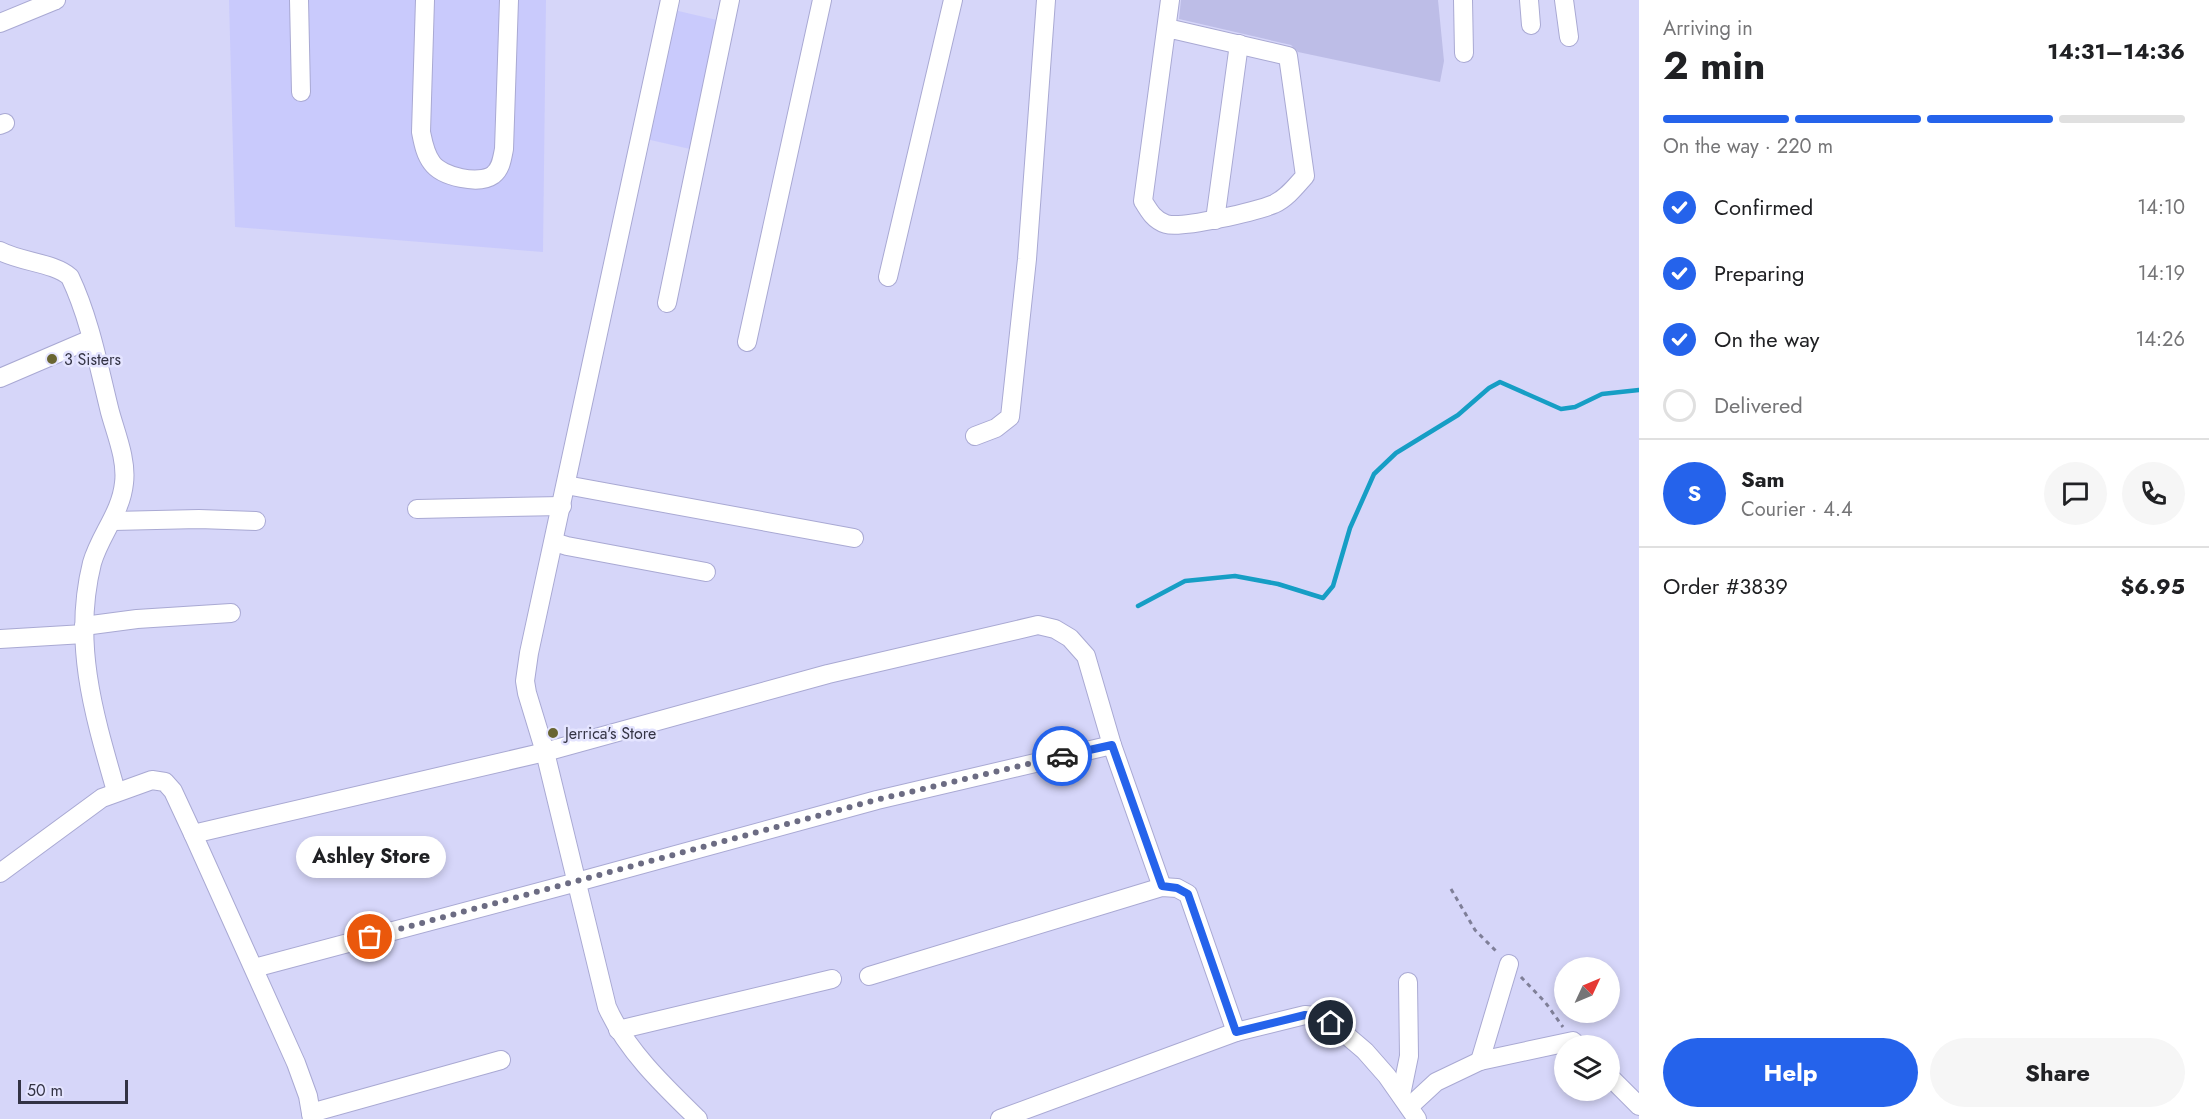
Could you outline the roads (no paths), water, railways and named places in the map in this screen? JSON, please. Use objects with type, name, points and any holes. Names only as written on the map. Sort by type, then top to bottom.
[{"type":"street","points":[[0,23],[56,0]]},
{"type":"street","points":[[299,0],[301,92]]},
{"type":"street","points":[[425,0],[421,132],[424,147],[432,164],[444,174],[462,178],[486,178],[494,174],[501,163],[504,150],[509,0]]},
{"type":"street","points":[[670,0],[529,653],[525,681],[545,752],[607,1007],[618,1030],[630,1047],[698,1119]]},
{"type":"street","points":[[668,303],[730,0]]},
{"type":"street","points":[[747,342],[822,0]]},
{"type":"street","points":[[888,277],[953,0]]},
{"type":"street","points":[[975,436],[996,428],[1011,417],[1027,259],[1046,0]]},
{"type":"street","points":[[1167,28],[1288,56],[1305,176],[1294,190],[1276,203],[1215,220],[1167,225],[1153,217],[1143,201],[1170,0]]},
{"type":"street","points":[[1463,0],[1464,53]]},
{"type":"street","points":[[1529,0],[1531,25]]},
{"type":"street","points":[[1564,0],[1569,37]]},
{"type":"street","points":[[1215,220],[1239,44]]},
{"type":"street","points":[[0,251],[27,262],[63,271],[70,277],[91,339],[124,470],[124,483],[113,521],[93,560],[84,630],[90,698],[116,791]]},
{"type":"street","points":[[0,378],[91,339]]},
{"type":"street","points":[[566,485],[854,538]]},
{"type":"street","points":[[417,509],[562,506]]},
{"type":"street","points":[[113,521],[199,519],[256,521]]},
{"type":"street","points":[[554,542],[706,572]]},
{"type":"street","points":[[0,639],[84,630],[137,619],[231,612]]},
{"type":"street","points":[[193,834],[545,752],[828,674],[1038,624],[1055,629],[1071,639],[1086,656],[1112,745],[1162,886]]},
{"type":"street","points":[[254,968],[876,800],[1112,745]]},
{"type":"street","points":[[0,873],[91,805],[116,791],[152,780],[165,782],[173,791],[300,1072],[312,1116],[501,1060]]},
{"type":"street","points":[[868,976],[1162,886],[1177,888],[1188,894],[1236,1032]]},
{"type":"street","points":[[1479,1061],[1509,964]]},
{"type":"street","points":[[618,1030],[832,979]]},
{"type":"street","points":[[1408,982],[1409,1107]]},
{"type":"street","points":[[1000,1119],[1236,1032],[1305,1015],[1325,1017],[1365,1052],[1409,1107]]},
{"type":"street","points":[[1409,1107],[1436,1082],[1479,1061],[1554,1045]]},
{"type":"street","points":[[1620,1087],[1639,1106]]},
{"type":"waterway","points":[[1138,606],[1185,581],[1235,576],[1278,584],[1323,598],[1333,586],[1350,528],[1374,474],[1396,453],[1458,415],[1489,388],[1500,382],[1561,409],[1575,407],[1602,394],[1639,390]]},
{"type":"place","name":"3 Sisters","points":[[52,359]]},
{"type":"place","name":"Jerrica's Store","points":[[553,733]]},
{"type":"place","name":"Ashley Store","points":[[370,937]]}]
